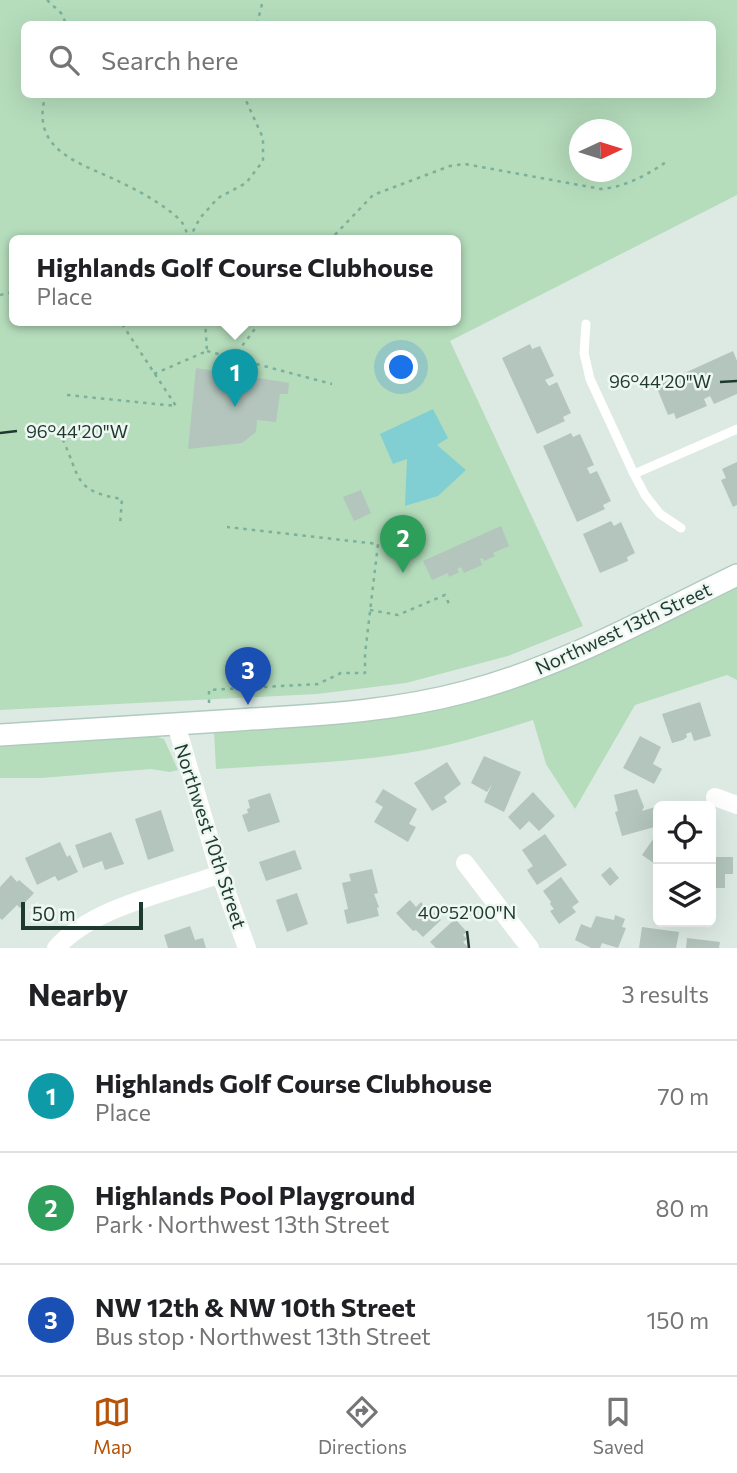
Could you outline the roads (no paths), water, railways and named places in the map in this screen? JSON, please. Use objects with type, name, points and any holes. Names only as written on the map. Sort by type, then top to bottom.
[{"type":"main road","name":"Northwest 13th Street","points":[[0,735],[370,710],[466,692],[542,667],[585,649],[737,575]]},
{"type":"street","name":"Northwest 10th Street","points":[[176,724],[220,874],[247,948]]},
{"type":"street","points":[[715,797],[737,805]]},
{"type":"street","points":[[465,863],[530,948]]},
{"type":"street","points":[[56,948],[84,925],[108,912],[220,874]]},
{"type":"lane","points":[[586,324],[584,353],[590,379],[634,474],[645,495],[660,514],[681,528]]},
{"type":"lane","points":[[634,474],[737,429]]},
{"type":"water","points":[[433,409],[448,438],[437,445],[466,470],[438,496],[405,506],[407,459],[393,464],[380,434]]},
{"type":"place","name":"Highlands Golf Course Clubhouse","points":[[235,407]]},
{"type":"place","name":"Highlands Pool Playground","points":[[403,573]]},
{"type":"place","name":"NW 12th & NW 10th Street","points":[[248,705]]}]
